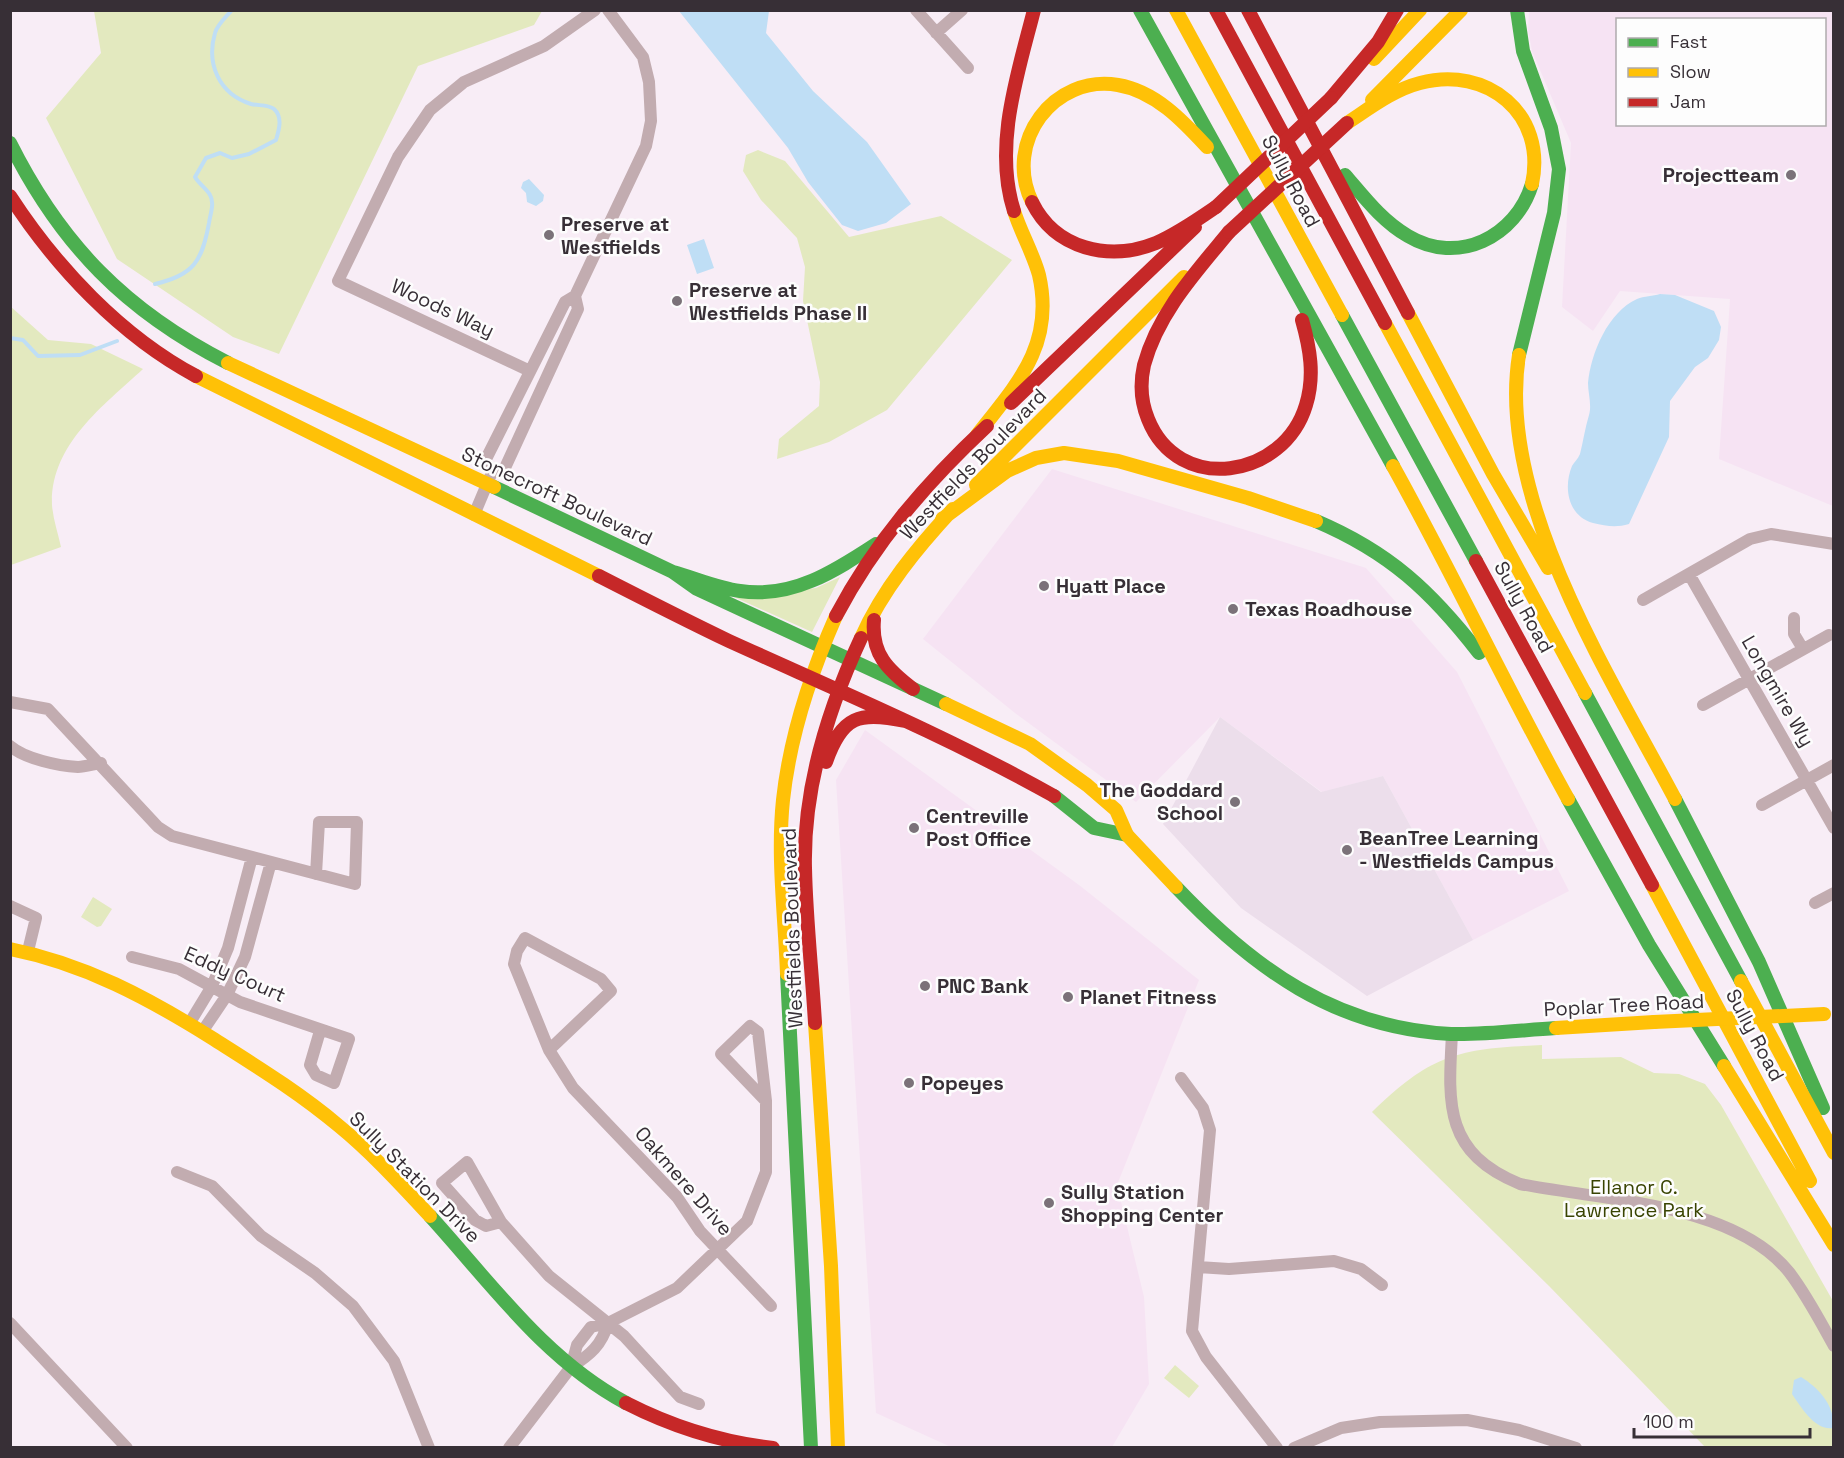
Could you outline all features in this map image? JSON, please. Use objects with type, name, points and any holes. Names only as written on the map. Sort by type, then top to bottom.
[{"type":"main road","points":[[977,435],[1029,366],[1038,338],[1042,302],[1040,283],[1008,188],[1006,147],[1010,106],[1034,10]]},
{"type":"main road","points":[[1140,10],[1278,264],[1429,531],[1520,713],[1649,945],[1833,1245]]},
{"type":"main road","name":"Sully Road","points":[[1176,10],[1365,360],[1586,761],[1833,1225]]},
{"type":"main road","name":"Sully Road","points":[[1216,10],[1833,1153]]},
{"type":"main road","points":[[1248,10],[1492,474],[1602,659]]},
{"type":"main road","points":[[1253,10],[1268,47]]},
{"type":"main road","points":[[1331,98],[1378,42],[1397,10]]},
{"type":"main road","name":"Westfields Boulevard","points":[[812,1448],[782,845],[783,802],[788,765],[802,701],[823,647],[843,605],[884,538],[930,480],[1372,60],[1420,10]]},
{"type":"main road","name":"Westfields Boulevard","points":[[838,1448],[831,1266],[805,876],[806,835],[813,772],[838,689],[851,658],[876,609],[924,540],[942,519],[1229,232],[1389,85],[1461,10]]},
{"type":"main road","points":[[1517,10],[1520,46],[1554,133],[1559,169],[1554,215],[1519,352],[1515,385],[1517,424],[1527,483],[1556,560],[1602,659],[1773,991],[1833,1133]]},
{"type":"main road","points":[[1318,142],[1355,187],[1390,223],[1420,242],[1434,246],[1463,248],[1488,241],[1517,218],[1528,199],[1536,163],[1533,138],[1524,121],[1507,99],[1486,87],[1462,79],[1419,84],[1386,97],[1347,123]]},
{"type":"main road","points":[[1215,207],[1174,234],[1137,249],[1107,252],[1085,249],[1064,239],[1042,221],[1034,210],[1028,193],[1023,164],[1025,142],[1031,126],[1066,94],[1092,84],[1124,85],[1145,92],[1154,99],[1197,136],[1227,171]]},
{"type":"main road","name":"Stonecroft Boulevard","points":[[10,143],[25,176],[65,235],[109,283],[150,316],[195,345],[490,478],[673,572],[697,589],[851,658],[1030,744],[1088,785],[1116,810],[1127,835],[1217,930],[1286,984],[1326,1005],[1363,1019],[1391,1026],[1452,1034]]},
{"type":"main road","points":[[10,196],[25,219],[81,287],[161,355],[245,403],[810,678],[838,689],[1046,790],[1094,828],[1127,835]]},
{"type":"main road","points":[[1229,232],[1164,317],[1144,367],[1140,392],[1145,414],[1158,440],[1178,457],[1205,468],[1236,469],[1272,455],[1281,449],[1296,431],[1306,410],[1311,381],[1311,357],[1303,323],[1278,264]]},
{"type":"main road","points":[[942,519],[1007,472],[1033,459],[1057,453],[1079,453],[1102,458],[1230,493],[1295,514],[1357,540],[1390,559],[1420,582],[1483,658],[1520,713]]},
{"type":"main road","points":[[673,572],[740,591],[767,592],[787,589],[821,579],[884,538]]},
{"type":"main road","points":[[876,609],[872,642],[887,668],[913,689]]},
{"type":"main road","points":[[806,835],[815,822],[821,781],[830,749],[842,728],[867,714],[905,721]]},
{"type":"main road","name":"Sully Station Drive","points":[[10,949],[28,951],[60,960],[110,979],[189,1024],[276,1080],[370,1154],[436,1222],[529,1328],[571,1367],[621,1401],[652,1417],[720,1439],[773,1448]]},
{"type":"main road","name":"Poplar Tree Road","points":[[1452,1034],[1829,1014]]},
{"type":"street","name":"Woods Way","points":[[530,371],[338,281],[398,157],[430,110],[464,82],[544,46],[595,10]]},
{"type":"street","points":[[490,478],[485,461],[565,302],[575,296],[650,134],[651,94],[643,57],[608,10]]},
{"type":"street","points":[[916,10],[968,68]]},
{"type":"street","points":[[936,33],[962,10]]},
{"type":"street","points":[[474,515],[490,478],[504,470],[517,444],[577,313],[578,304],[575,296]]},
{"type":"street","points":[[1643,600],[1750,538],[1771,534],[1833,544]]},
{"type":"street","name":"Longmire Wy","points":[[1689,574],[1833,828]]},
{"type":"street","points":[[1794,618],[1794,634],[1803,649]]},
{"type":"street","points":[[1703,705],[1829,635]]},
{"type":"street","points":[[10,702],[48,709],[101,763],[158,827],[172,836],[316,874],[355,884],[357,822],[319,822],[316,874]]},
{"type":"street","points":[[10,746],[17,752],[67,765],[80,767],[101,763]]},
{"type":"street","points":[[1762,805],[1833,765]]},
{"type":"street","points":[[189,1024],[212,986],[228,948],[252,857]]},
{"type":"street","points":[[202,1032],[227,995],[245,957],[271,862]]},
{"type":"street","points":[[1815,903],[1833,893]]},
{"type":"street","points":[[10,906],[36,918],[28,951]]},
{"type":"street","name":"Oakmere Drive","points":[[549,1050],[611,991],[601,979],[525,938],[517,951],[514,964],[549,1050],[573,1088],[677,1197],[700,1231],[771,1306]]},
{"type":"street","name":"Eddy Court","points":[[132,957],[179,969],[227,995],[320,1031]]},
{"type":"street","points":[[509,1448],[571,1367],[578,1345],[591,1328],[608,1323],[677,1288],[747,1221],[760,1193],[766,1172],[766,1101],[758,1032],[750,1026],[721,1054],[766,1101]]},
{"type":"street","points":[[1452,1034],[1449,1086],[1453,1118],[1476,1157],[1500,1176],[1520,1184],[1683,1212],[1736,1231],[1760,1245],[1788,1271],[1833,1346]]},
{"type":"street","points":[[1181,1078],[1203,1108],[1210,1130],[1192,1331],[1206,1357],[1277,1448]]},
{"type":"street","points":[[501,1222],[486,1226],[475,1220],[442,1183],[467,1162],[478,1177],[501,1222],[549,1276],[624,1336],[680,1397],[699,1404]]},
{"type":"street","points":[[177,1172],[212,1186],[261,1236],[315,1273],[353,1306],[394,1361],[429,1448]]},
{"type":"street","points":[[1198,1267],[1229,1269],[1334,1261],[1361,1269],[1382,1285]]},
{"type":"street","points":[[10,1323],[127,1448]]},
{"type":"street","points":[[1294,1448],[1341,1428],[1370,1424],[1467,1420],[1519,1430],[1576,1448]]},
{"type":"shaded area","points":[[1529,11],[1833,11],[1833,506],[1719,459],[1730,299],[1620,291],[1593,331],[1562,307],[1571,143],[1532,51],[1528,30]]},
{"type":"shaded area","points":[[1052,469],[1366,568],[1457,672],[1569,891],[1473,940],[1383,776],[1322,792],[1220,717],[1136,802],[1015,713],[923,639]]},
{"type":"shaded area","name":"BeanTree Learning - Westfields Campus","points":[[1220,717],[1321,792],[1383,776],[1473,940],[1367,996],[1241,908],[1163,824]]},
{"type":"shaded area","points":[[865,730],[1079,885],[1199,980],[1117,1185],[1144,1297],[1149,1384],[1112,1447],[951,1447],[876,1413],[836,780]]},
{"type":"green space","points":[[94,10],[542,11],[534,25],[418,66],[279,354],[233,337],[117,259],[46,118],[101,53]]},
{"type":"green space","points":[[758,150],[785,161],[849,237],[941,216],[1012,260],[887,410],[829,442],[777,459],[779,439],[819,406],[820,382],[803,301],[805,267],[797,238],[761,200],[743,171],[746,155]]},
{"type":"green space","points":[[10,306],[48,340],[91,344],[143,369],[82,428],[69,445],[60,464],[54,483],[52,505],[61,547],[11,565]]},
{"type":"green space","points":[[840,577],[812,632],[734,597],[816,588]]},
{"type":"green space","points":[[93,897],[112,909],[101,926],[97,927],[81,917]]},
{"type":"green space","name":"Ellanor C. Lawrence Park","points":[[1542,1045],[1542,1059],[1621,1057],[1654,1073],[1679,1074],[1705,1084],[1721,1105],[1833,1301],[1833,1447],[1705,1447],[1549,1286],[1372,1112],[1413,1077],[1449,1058],[1489,1049]]},
{"type":"green space","points":[[1175,1365],[1199,1386],[1189,1398],[1164,1378]]},
{"type":"water","points":[[679,11],[769,11],[766,33],[813,91],[867,142],[911,204],[886,223],[858,231],[842,225],[808,182],[788,148]]},
{"type":"water","points":[[529,179],[544,195],[543,201],[536,206],[527,202],[526,193],[521,188],[523,182]]},
{"type":"water","points":[[704,239],[714,268],[697,274],[687,245]]},
{"type":"water","points":[[1660,294],[1675,295],[1714,311],[1721,327],[1719,340],[1708,358],[1695,367],[1670,401],[1669,437],[1629,524],[1611,526],[1593,523],[1573,508],[1568,483],[1572,466],[1580,454],[1590,411],[1588,383],[1593,359],[1603,335],[1618,313],[1637,299]]},
{"type":"water","points":[[1801,1377],[1825,1399],[1832,1413],[1833,1428],[1826,1428],[1814,1422],[1792,1394],[1794,1380]]},
{"type":"waterway","points":[[155,284],[179,276],[187,271],[199,257],[206,236],[212,202],[209,193],[195,177],[206,158],[220,153],[232,158],[249,154],[276,140],[279,128],[277,112],[272,107],[251,104],[231,93],[223,85],[214,66],[212,56],[215,33],[232,10]]},
{"type":"waterway","points":[[10,338],[23,340],[38,356],[80,355],[117,341]]},
{"type":"traffic: fast","points":[[1140,10],[1393,466]]},
{"type":"traffic: fast","points":[[1517,10],[1523,51],[1551,128],[1559,169],[1554,213],[1519,355]]},
{"type":"traffic: fast","points":[[10,143],[51,213],[74,244],[100,272],[158,321],[191,343],[228,363]]},
{"type":"traffic: fast","points":[[1345,175],[1374,208],[1399,230],[1427,245],[1446,248],[1465,247],[1499,232],[1513,219],[1524,203],[1532,184]]},
{"type":"traffic: fast","points":[[1342,315],[1476,561]]},
{"type":"traffic: fast","points":[[494,487],[673,572],[697,589],[946,704]]},
{"type":"traffic: fast","points":[[1316,521],[1366,546],[1407,575],[1444,611],[1479,653]]},
{"type":"traffic: fast","points":[[673,572],[731,590],[777,591],[795,587],[829,573],[876,544]]},
{"type":"traffic: fast","points":[[1585,693],[1741,981]]},
{"type":"traffic: fast","points":[[1054,796],[1094,828],[1127,835]]},
{"type":"traffic: fast","points":[[1568,799],[1649,945],[1724,1066]]},
{"type":"traffic: fast","points":[[1675,799],[1759,962],[1823,1108]]},
{"type":"traffic: fast","points":[[1176,887],[1205,916],[1266,968],[1299,989],[1333,1006],[1370,1020],[1409,1029],[1451,1034],[1556,1028]]},
{"type":"traffic: fast","points":[[787,974],[811,1448]]},
{"type":"traffic: fast","points":[[430,1216],[497,1293],[544,1342],[569,1365],[626,1403]]},
{"type":"traffic: slow","points":[[1176,10],[1342,315]]},
{"type":"traffic: slow","points":[[1374,59],[1420,10]]},
{"type":"traffic: slow","points":[[1372,100],[1461,10]]},
{"type":"traffic: slow","points":[[1347,123],[1382,100],[1410,86],[1445,79],[1468,81],[1489,89],[1507,100],[1521,117],[1530,136],[1534,159],[1532,184]]},
{"type":"traffic: slow","points":[[1032,202],[1025,179],[1024,157],[1030,136],[1040,117],[1055,101],[1073,90],[1095,84],[1131,88],[1167,108],[1207,147]]},
{"type":"traffic: slow","points":[[977,435],[1006,398],[1029,362],[1042,322],[1043,300],[1039,275],[1014,211]]},
{"type":"traffic: slow","points":[[976,485],[1184,277]]},
{"type":"traffic: slow","points":[[1408,313],[1493,474],[1548,568]]},
{"type":"traffic: slow","points":[[1385,323],[1585,693]]},
{"type":"traffic: slow","points":[[1519,355],[1516,410],[1525,468],[1541,526],[1564,585],[1591,642],[1675,799]]},
{"type":"traffic: slow","points":[[228,363],[494,487]]},
{"type":"traffic: slow","points":[[196,376],[599,576]]},
{"type":"traffic: slow","points":[[942,519],[1007,471],[1036,458],[1064,453],[1118,461],[1248,498],[1316,521]]},
{"type":"traffic: slow","points":[[1393,466],[1568,799]]},
{"type":"traffic: slow","points":[[861,638],[890,586],[953,509]]},
{"type":"traffic: slow","points":[[787,974],[781,843],[786,776],[802,706],[836,616]]},
{"type":"traffic: slow","points":[[946,704],[1030,744],[1087,785],[1116,810],[1127,835],[1176,887]]},
{"type":"traffic: slow","points":[[1652,885],[1810,1181]]},
{"type":"traffic: slow","points":[[10,949],[38,955],[115,984],[164,1009],[228,1048],[293,1091],[339,1126],[375,1158],[430,1216]]},
{"type":"traffic: slow","points":[[1741,981],[1834,1153]]},
{"type":"traffic: slow","points":[[1654,1022],[1824,1014]]},
{"type":"traffic: slow","points":[[1556,1028],[1654,1022]]},
{"type":"traffic: slow","points":[[815,1023],[831,1266],[838,1448]]},
{"type":"traffic: slow","points":[[1724,1066],[1834,1245]]},
{"type":"traffic: jam","points":[[1014,211],[1008,186],[1007,135],[1015,84],[1034,10]]},
{"type":"traffic: jam","points":[[1216,10],[1385,323]]},
{"type":"traffic: jam","points":[[1248,10],[1408,313]]},
{"type":"traffic: jam","points":[[1331,98],[1378,42],[1397,10]]},
{"type":"traffic: jam","points":[[1216,207],[1331,98]]},
{"type":"traffic: jam","points":[[1229,232],[1347,123]]},
{"type":"traffic: jam","points":[[10,196],[48,248],[92,298],[142,341],[168,360],[196,376]]},
{"type":"traffic: jam","points":[[1032,202],[1054,231],[1069,241],[1102,251],[1138,249],[1156,243],[1216,207]]},
{"type":"traffic: jam","points":[[1011,403],[1195,227]]},
{"type":"traffic: jam","points":[[1229,232],[1191,278],[1168,311],[1150,346],[1144,365],[1142,379],[1144,406],[1148,419],[1163,443],[1182,459],[1205,467],[1230,468],[1254,462],[1276,449],[1294,430],[1309,394],[1310,362],[1302,320]]},
{"type":"traffic: jam","points":[[836,616],[867,563],[903,515],[943,469],[987,426]]},
{"type":"traffic: jam","points":[[1476,561],[1652,885]]},
{"type":"traffic: jam","points":[[599,576],[729,641],[934,734],[1054,796]]},
{"type":"traffic: jam","points":[[874,620],[878,652],[889,668],[913,689]]},
{"type":"traffic: jam","points":[[815,1023],[805,868],[808,808],[828,721],[861,638]]},
{"type":"traffic: jam","points":[[826,762],[839,735],[854,720],[876,717],[905,721]]},
{"type":"traffic: jam","points":[[626,1403],[697,1432],[734,1442],[773,1448]]},
{"type":"place","name":"Projectteam","points":[[1791,175]]},
{"type":"place","name":"Preserve at Westfields","points":[[549,235]]},
{"type":"place","name":"Preserve at Westfields Phase II","points":[[677,301]]},
{"type":"place","name":"Hyatt Place","points":[[1044,586]]},
{"type":"place","name":"Texas Roadhouse","points":[[1233,609]]},
{"type":"place","name":"The Goddard School","points":[[1235,802]]},
{"type":"place","name":"Centreville Post Office","points":[[914,828]]},
{"type":"place","name":"BeanTree Learning - Westfields Campus","points":[[1347,850]]},
{"type":"place","name":"PNC Bank","points":[[925,986]]},
{"type":"place","name":"Planet Fitness","points":[[1068,997]]},
{"type":"place","name":"Popeyes","points":[[909,1083]]},
{"type":"place","name":"Sully Station Shopping Center","points":[[1049,1203]]}]
